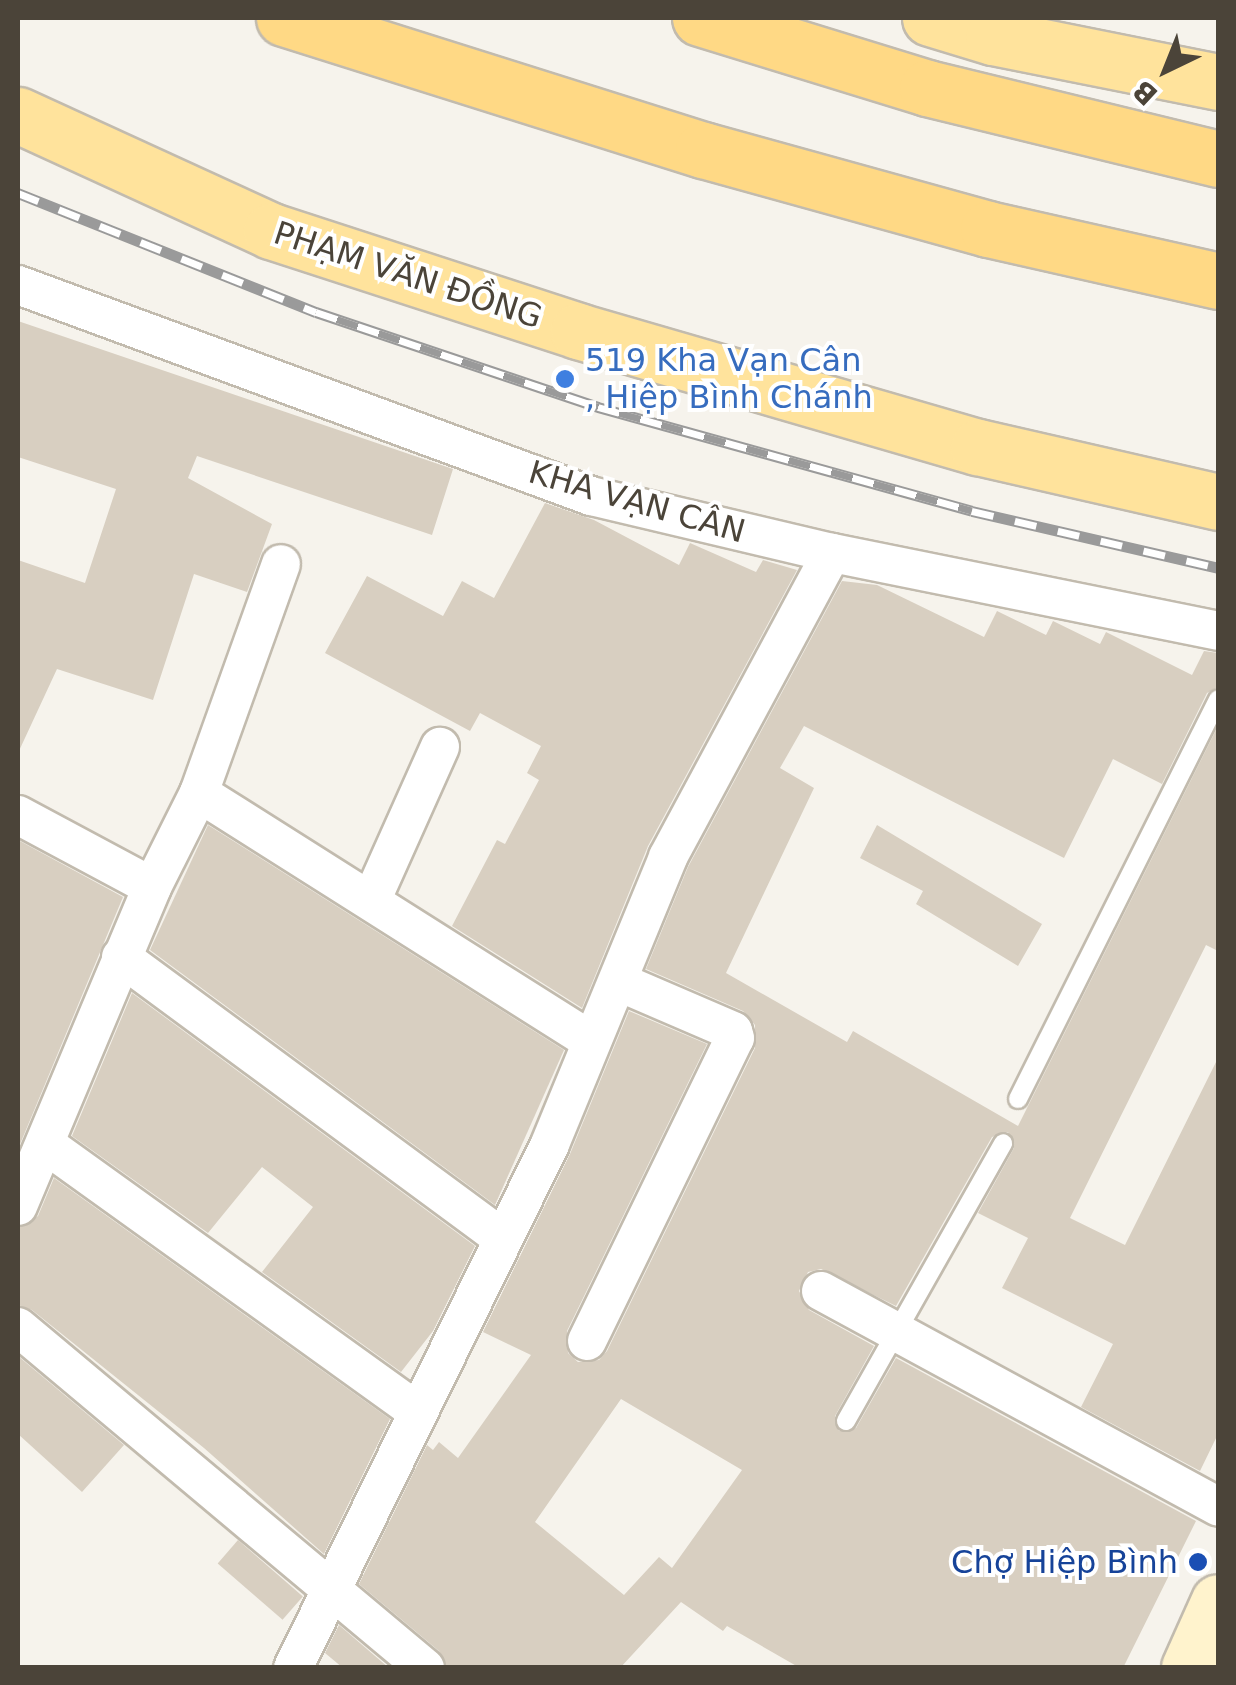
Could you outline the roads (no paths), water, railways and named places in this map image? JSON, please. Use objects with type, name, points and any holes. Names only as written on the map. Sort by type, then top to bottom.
[{"type":"highway","points":[[284,18],[703,150],[988,230],[1218,281]]},
{"type":"highway","points":[[700,18],[927,88],[1218,159]]},
{"type":"main road","points":[[930,18],[992,38],[1218,82]]},
{"type":"main road","name":"PHẠM VĂN ĐỒNG","points":[[18,114],[272,231],[560,325],[978,447],[1218,502]]},
{"type":"main road","points":[[1188,1668],[1218,1601]]},
{"type":"street","name":"KHA VẠN CÂN","points":[[18,285],[591,496],[832,553],[1218,631]]},
{"type":"street","points":[[293,1668],[550,1144],[668,857],[832,553]]},
{"type":"street","points":[[18,1206],[121,957],[199,792],[281,564]]},
{"type":"street","points":[[370,900],[440,747]]},
{"type":"street","points":[[199,792],[590,1040]]},
{"type":"street","points":[[18,815],[152,887]]},
{"type":"street","points":[[121,957],[501,1238]]},
{"type":"street","points":[[587,1341],[735,1034],[619,982]]},
{"type":"street","points":[[45,1144],[418,1411]]},
{"type":"street","points":[[821,1292],[1218,1508]]},
{"type":"street","points":[[18,1327],[335,1588],[426,1668]]},
{"type":"lane","points":[[1018,1098],[1218,698]]},
{"type":"lane","points":[[846,1422],[1002,1143]]},
{"type":"railway","points":[[18,193],[316,312],[598,407],[972,511],[1218,568]]},
{"type":"place","name":"519 Kha Vạn Cân , Hiệp Bình Chánh","points":[[565,379]]},
{"type":"place","name":"Chợ Hiệp Bình","points":[[1198,1562]]}]
